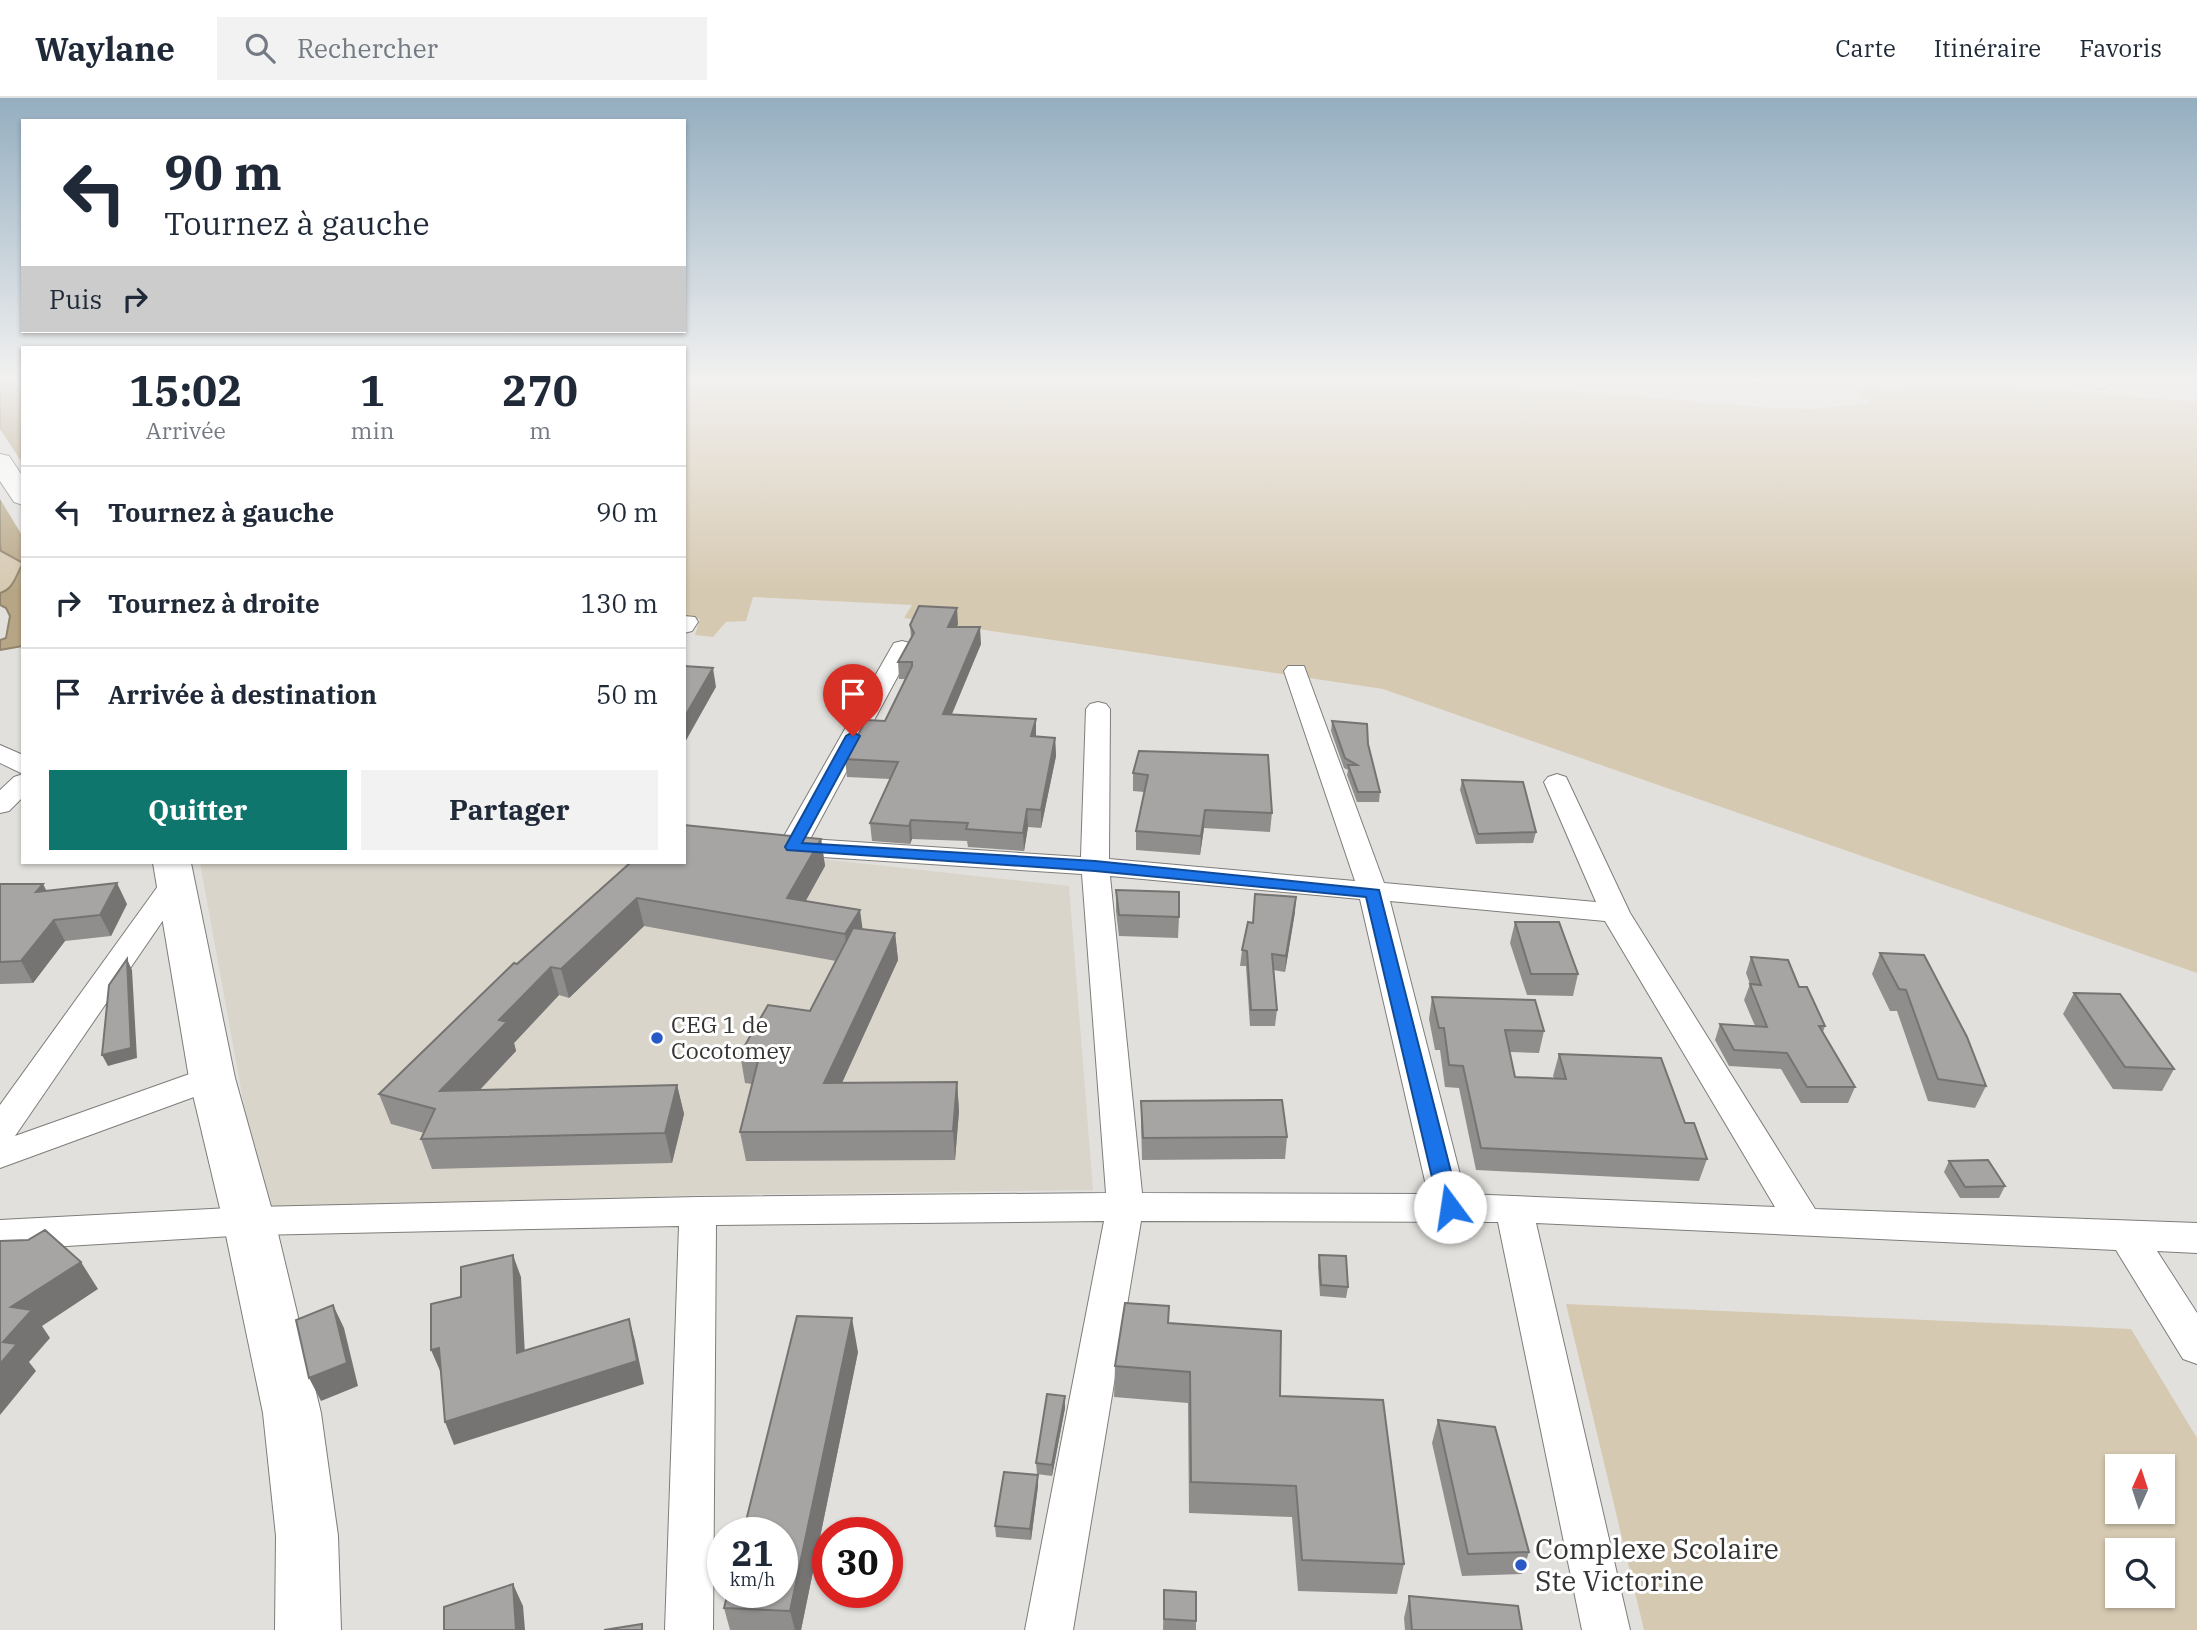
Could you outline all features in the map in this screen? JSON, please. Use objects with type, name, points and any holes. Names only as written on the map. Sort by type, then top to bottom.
[{"type":"main road","points":[[0,461],[21,494]]},
{"type":"main road","points":[[174,872],[212,1079],[249,1221],[292,1413],[307,1536],[308,1630]]},
{"type":"street","points":[[792,847],[902,648]]},
{"type":"street","points":[[1296,671],[1373,893],[1450,1207]]},
{"type":"street","points":[[1049,1630],[1125,1207],[1095,866],[1098,709]]},
{"type":"street","points":[[0,753],[21,765]]},
{"type":"street","points":[[1557,782],[1615,913],[1804,1223]]},
{"type":"street","points":[[0,805],[21,784]]},
{"type":"street","points":[[752,842],[792,847],[1095,866],[1615,913]]},
{"type":"street","points":[[0,1131],[174,872]]},
{"type":"street","points":[[0,1155],[212,1079]]},
{"type":"street","points":[[0,1235],[249,1221],[698,1211],[1450,1207],[2197,1238]]},
{"type":"street","points":[[1514,1208],[1606,1630]]},
{"type":"street","points":[[689,1630],[698,1211]]},
{"type":"street","points":[[2127,1235],[2197,1347]]},
{"type":"shaded area","points":[[0,448],[21,448],[21,562],[1,551]]},
{"type":"shaded area","points":[[686,448],[2197,448],[2197,973],[1383,689],[904,618],[912,605],[753,597],[746,621],[726,622],[713,637],[695,635],[700,619],[686,619]]},
{"type":"shaded area","points":[[0,545],[2,551],[21,562],[21,567],[12,585],[0,593]]},
{"type":"shaded area","points":[[21,567],[21,646],[0,650],[0,640],[6,638],[10,616],[6,608],[0,605],[0,593],[12,585]]},
{"type":"shaded area","name":"CEG 1 de Cocotomey","points":[[686,844],[1069,886],[1093,1190],[705,1195],[263,1211],[200,864],[686,864]]},
{"type":"shaded area","points":[[1566,1304],[2131,1329],[2197,1438],[2197,1630],[1644,1630]]},
{"type":"pier","points":[[0,448],[13,448],[21,461],[21,534],[0,499]]},
{"type":"building","points":[[919,606],[957,608],[948,627],[980,627],[943,714],[1036,719],[1031,736],[1055,738],[1041,810],[1027,809],[1023,833],[966,829],[968,823],[911,820],[909,826],[870,823],[898,762],[845,759],[866,720],[885,721],[912,666],[912,662],[898,662],[914,633],[910,625]]},
{"type":"building","points":[[686,666],[713,668],[686,715]]},
{"type":"building","points":[[1332,721],[1367,724],[1368,744],[1380,792],[1358,792],[1348,765],[1357,765],[1345,758]]},
{"type":"building","points":[[1139,751],[1268,755],[1272,813],[1205,810],[1201,836],[1136,831],[1148,775],[1133,773]]},
{"type":"building","points":[[1462,780],[1523,782],[1536,832],[1478,834]]},
{"type":"building","points":[[686,825],[821,839],[787,898],[860,910],[845,934],[637,898],[561,969],[551,967],[499,1020],[507,1022],[440,1091],[677,1085],[665,1133],[421,1139],[435,1109],[379,1094],[514,963],[517,964],[629,864],[686,864]]},
{"type":"building","points":[[117,883],[100,915],[54,920],[21,961],[0,962],[0,884],[43,884],[36,892]]},
{"type":"building","points":[[1116,890],[1179,892],[1179,917],[1119,915]]},
{"type":"building","points":[[1255,894],[1296,897],[1286,956],[1272,954],[1277,1010],[1251,1010],[1247,951],[1242,950],[1248,922],[1253,923]]},
{"type":"building","points":[[1515,922],[1559,922],[1578,974],[1531,974]]},
{"type":"building","points":[[853,928],[895,933],[824,1083],[957,1082],[953,1131],[740,1132],[759,1057],[740,1054],[768,1005],[810,1011]]},
{"type":"building","points":[[1880,953],[1924,955],[1967,1037],[1986,1086],[1938,1079],[1906,990],[1899,989]]},
{"type":"building","points":[[1751,957],[1788,960],[1799,987],[1807,987],[1825,1026],[1819,1026],[1855,1087],[1807,1087],[1787,1053],[1734,1050],[1720,1024],[1767,1027],[1750,984],[1761,985]]},
{"type":"building","points":[[127,959],[131,1048],[102,1055],[109,985]]},
{"type":"building","points":[[2074,993],[2120,994],[2174,1069],[2125,1067]]},
{"type":"building","points":[[1432,997],[1535,1000],[1544,1031],[1505,1030],[1515,1077],[1566,1079],[1559,1054],[1661,1058],[1685,1123],[1694,1123],[1707,1159],[1481,1148],[1463,1066],[1449,1065],[1444,1028],[1439,1028]]},
{"type":"building","points":[[1282,1100],[1287,1137],[1143,1138],[1141,1101]]},
{"type":"building","points":[[1988,1160],[2005,1186],[1965,1187],[1949,1161]]},
{"type":"building","points":[[45,1230],[81,1262],[11,1307],[32,1310],[3,1342],[17,1344],[0,1364],[0,1241],[28,1240]]},
{"type":"building","points":[[513,1255],[517,1353],[629,1319],[637,1361],[445,1422],[439,1348],[431,1350],[431,1304],[461,1297],[461,1267]]},
{"type":"building","points":[[1319,1255],[1346,1256],[1348,1287],[1321,1285]]},
{"type":"building","points":[[1125,1303],[1169,1306],[1168,1323],[1281,1331],[1280,1396],[1383,1400],[1404,1564],[1302,1560],[1296,1486],[1191,1482],[1190,1372],[1115,1366]]},
{"type":"building","points":[[333,1305],[347,1363],[309,1378],[296,1320]]},
{"type":"building","points":[[797,1316],[852,1318],[798,1573],[798,1517],[747,1517]]},
{"type":"building","points":[[1047,1394],[1065,1396],[1052,1465],[1036,1463]]},
{"type":"building","points":[[1438,1420],[1495,1427],[1529,1552],[1468,1554]]},
{"type":"building","points":[[1004,1472],[1038,1475],[1030,1529],[995,1526]]},
{"type":"building","points":[[513,1584],[516,1630],[444,1630],[444,1607]]},
{"type":"building","points":[[1164,1590],[1196,1592],[1196,1621],[1164,1619]]},
{"type":"building","points":[[1409,1596],[1518,1606],[1522,1630],[1412,1630]]},
{"type":"building","points":[[724,1608],[791,1608],[790,1611]]},
{"type":"building","points":[[642,1624],[642,1630],[604,1630]]},
{"type":"place","name":"CEG 1 de Cocotomey","points":[[657,1038]]},
{"type":"place","name":"Complexe Scolaire Ste Victorine","points":[[1521,1565]]},
{"type":"route","points":[[853,736],[792,847],[1095,866],[1373,893],[1450,1207]]}]
